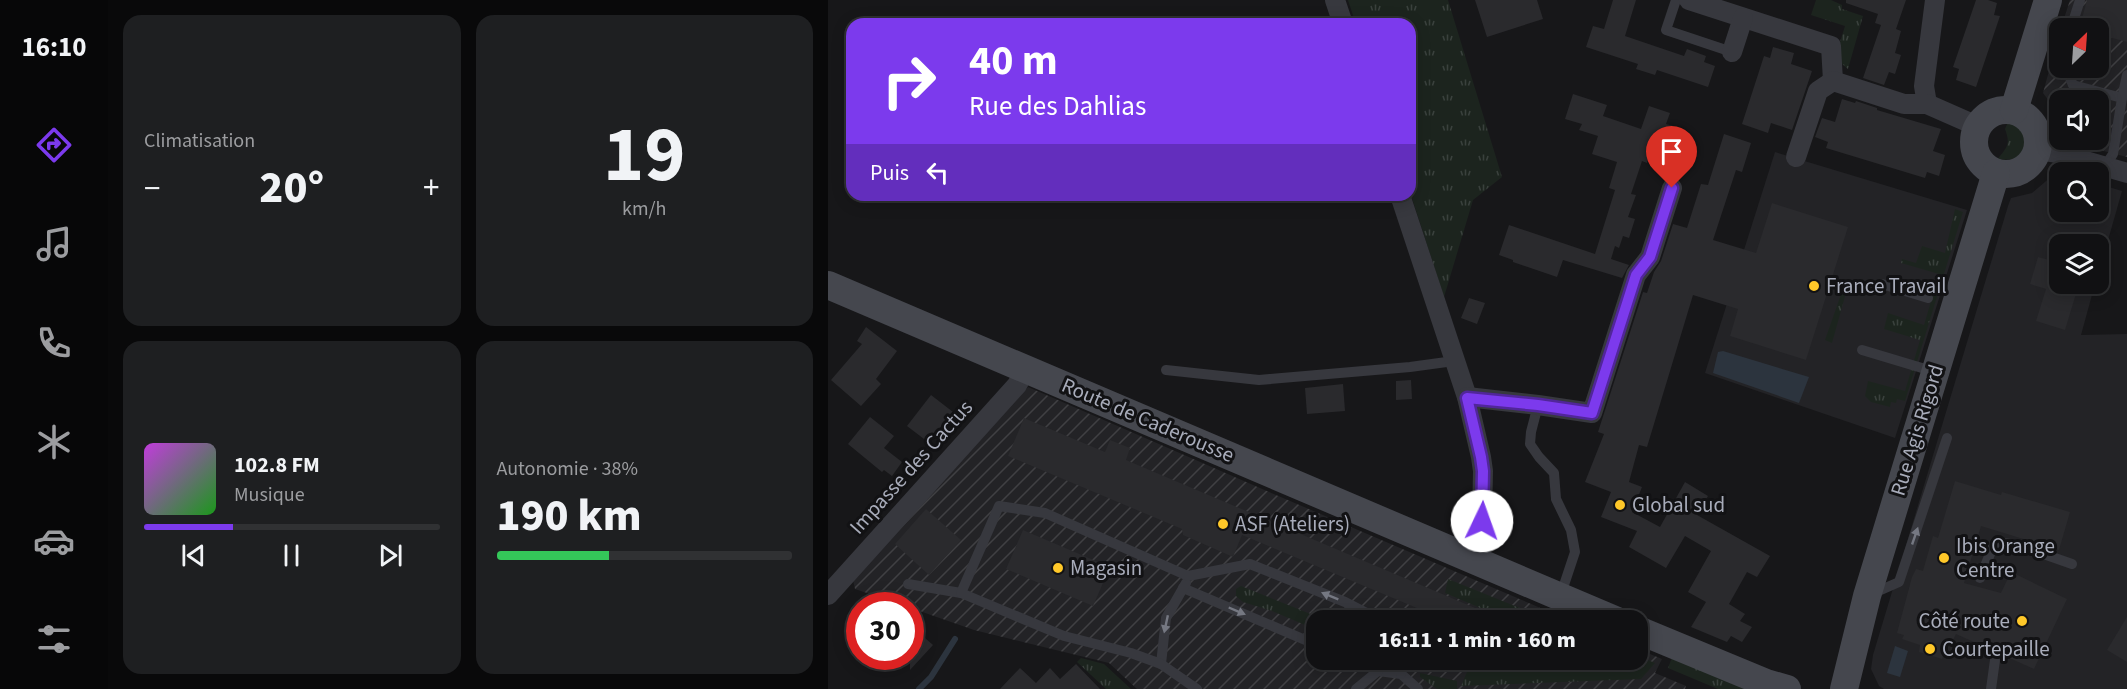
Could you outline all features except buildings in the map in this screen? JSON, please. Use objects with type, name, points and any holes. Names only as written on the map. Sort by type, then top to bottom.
[{"type":"main road","points":[[2014,110],[2048,0]]},
{"type":"main road","points":[[1996,110],[2014,110],[2031,121],[2038,139],[2037,150],[2032,162],[2022,170],[2009,174],[1996,173],[1986,168],[1978,159],[1973,137],[1977,126],[1989,114],[1996,110]]},
{"type":"main road","name":"Rue Agis Rigord","points":[[1844,689],[1867,596],[1996,173]]},
{"type":"main road","name":"Route de Caderousse","points":[[828,285],[1591,610]]},
{"type":"main road","points":[[1648,634],[1775,687]]},
{"type":"street","points":[[1335,0],[1341,18]]},
{"type":"street","points":[[1689,0],[1831,46],[1833,81]]},
{"type":"street","points":[[1927,104],[1924,86],[1935,0]]},
{"type":"street","points":[[1732,52],[1743,18]]},
{"type":"street","points":[[1833,81],[1904,104],[1927,104],[1977,126]]},
{"type":"street","points":[[1796,157],[1818,91],[1833,81]]},
{"type":"street","points":[[2037,150],[2091,162]]},
{"type":"street","points":[[2109,167],[2127,173]]},
{"type":"street","points":[[1467,398],[1592,413],[1636,275],[1650,257],[1672,188]]},
{"type":"street","points":[[1402,201],[1467,398],[1481,457],[1482,521],[1467,557]]},
{"type":"street","name":"Impasse des Cactus","points":[[828,595],[1017,384],[1026,369]]},
{"type":"lane","points":[[1676,0],[1666,30],[1732,52]]},
{"type":"lane","points":[[2074,18],[2080,0]]},
{"type":"lane","points":[[2108,162],[2113,154],[2127,75]]},
{"type":"lane","points":[[2070,78],[2073,86],[2122,98]]},
{"type":"lane","points":[[1882,284],[1928,298]]},
{"type":"lane","points":[[1862,350],[1922,368]]},
{"type":"lane","points":[[1166,370],[1259,380],[1421,366],[1454,360]]},
{"type":"lane","points":[[1538,405],[1530,444],[1554,473],[1556,499],[1571,530],[1575,552],[1560,597]]},
{"type":"lane","points":[[1867,596],[1899,582],[1947,438]]},
{"type":"lane","points":[[961,593],[999,506],[1045,513],[1188,576],[1250,564],[1361,610]]},
{"type":"lane","points":[[1980,578],[1995,542],[2018,545],[2072,564]]},
{"type":"lane","points":[[1161,664],[1166,618],[1184,588],[1188,576]]},
{"type":"lane","points":[[908,584],[961,593],[1064,636],[1131,652],[1161,664],[1197,689]]},
{"type":"lane","points":[[1184,588],[1306,640]]},
{"type":"lane","points":[[1991,689],[1995,660]]},
{"type":"lane","points":[[1356,689],[1378,670],[1401,674],[1418,689]]},
{"type":"shaded area","points":[[2070,0],[2127,0],[2127,157],[2100,150],[2109,150],[2109,90],[2049,90],[2049,101],[2043,93],[2049,71],[2049,78],[2109,78],[2109,18],[2064,18]]},
{"type":"shaded area","points":[[1775,152],[1967,210],[1895,438],[1705,373]]},
{"type":"shaded area","points":[[2049,179],[2049,222],[2109,222],[2109,187],[2122,191],[2109,237],[2109,234],[2049,234],[2049,294],[2092,294],[2081,335],[2127,334],[2127,689],[1884,689],[1879,686],[1871,669],[1873,655],[2008,206],[2011,198],[2032,193]]},
{"type":"shaded area","points":[[1723,351],[1809,377],[1799,403],[1713,373],[1718,352]]},
{"type":"shaded area","points":[[1028,387],[1545,610],[1306,610],[1306,670],[1648,670],[1648,653],[1662,659],[1655,673],[1686,686],[1685,689],[1137,689],[1109,663],[974,630],[924,613],[924,592],[864,592],[855,589],[853,580]]},
{"type":"shaded area","points":[[1895,646],[1908,651],[1900,677],[1887,673]]},
{"type":"green space","points":[[1348,0],[1448,0],[1502,177],[1473,200],[1444,297],[1413,201],[1416,201],[1416,18],[1354,18]]},
{"type":"green space","points":[[1816,0],[1831,0],[1842,5],[1842,9],[1863,16],[1848,69],[1841,63],[1840,42],[1845,26],[1811,15]]},
{"type":"green space","points":[[2009,120],[2016,122],[2025,130],[2027,146],[2019,159],[1997,160],[2007,146],[2008,139],[2005,129]]},
{"type":"green space","points":[[1955,209],[1963,212],[1905,401],[1897,399],[1896,403],[1891,402],[1890,407],[1871,402],[1865,396],[1868,381],[1905,391],[1920,340],[1884,329],[1888,313],[1924,325],[1939,274],[1901,263],[1902,259],[1916,263],[1922,246],[1945,253]]},
{"type":"green space","points":[[1846,280],[1849,282],[1832,343],[1825,340]]},
{"type":"green space","points":[[1448,579],[1525,610],[1485,610],[1445,593]]},
{"type":"green space","points":[[1241,586],[1306,612],[1306,625],[1243,602],[1236,596],[1236,589]]},
{"type":"green space","points":[[1673,655],[1751,689],[1718,689],[1668,668]]},
{"type":"green space","points":[[1081,658],[1104,664],[1131,689],[1106,689],[1077,662]]},
{"type":"green space","points":[[1648,660],[1655,663],[1641,679],[1461,686],[1468,670],[1648,670]]},
{"type":"green space","points":[[1420,673],[1457,681],[1457,689],[1437,689],[1420,677]]},
{"type":"waterway","points":[[919,689],[931,677],[955,639]]},
{"type":"place","name":"France Travail","points":[[1814,286]]},
{"type":"place","name":"Global sud","points":[[1620,505]]},
{"type":"place","name":"ASF (Ateliers)","points":[[1223,524]]},
{"type":"place","name":"Ibis Orange Centre","points":[[1944,558]]},
{"type":"place","name":"Magasin","points":[[1058,568]]},
{"type":"place","name":"Côté route","points":[[2022,621]]},
{"type":"place","name":"Courtepaille","points":[[1930,649]]},
{"type":"route","points":[[1482,521],[1483,471],[1467,398],[1592,413],[1636,275],[1650,257],[1672,188]]}]
